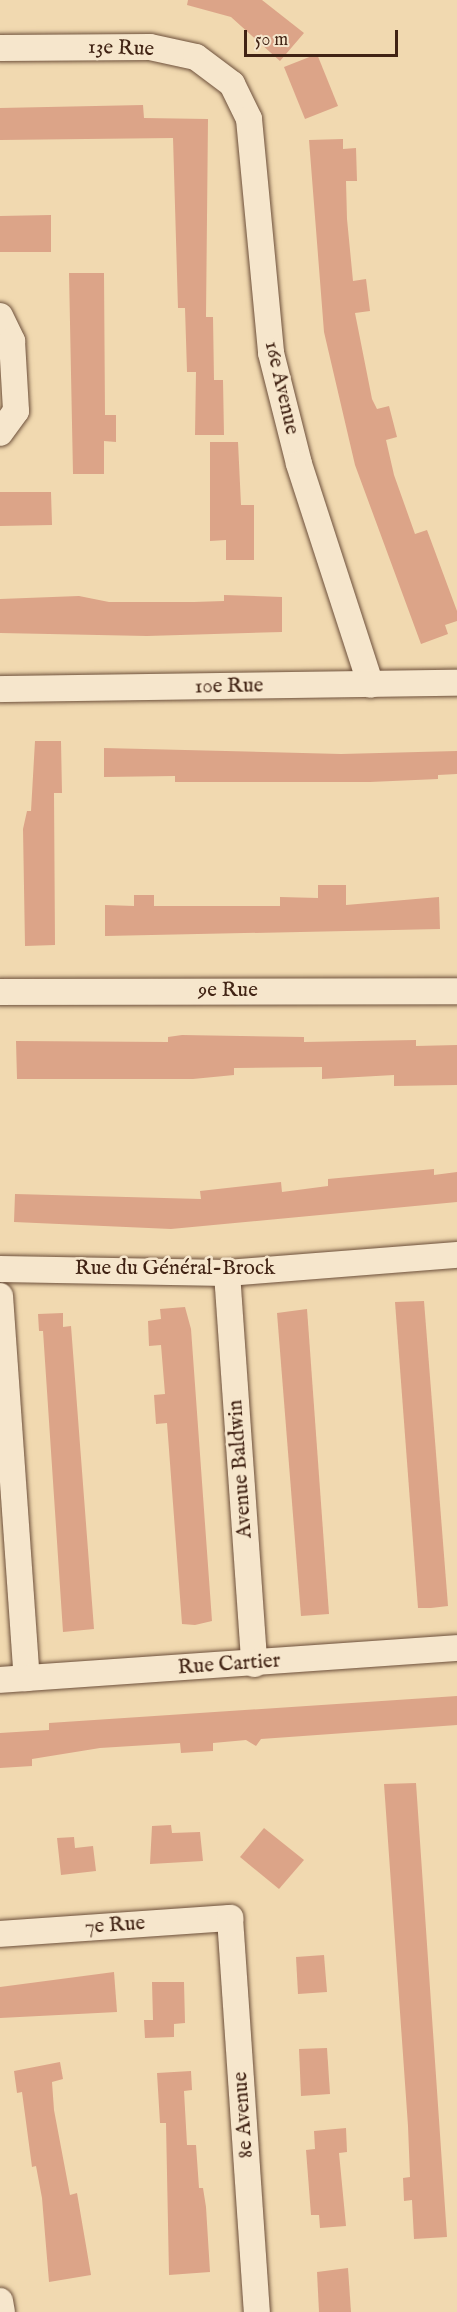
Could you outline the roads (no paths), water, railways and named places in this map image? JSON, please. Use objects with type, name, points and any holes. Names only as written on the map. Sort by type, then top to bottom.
[{"type":"street","name":"13e Rue","points":[[0,48],[150,47],[196,57],[232,84]]},
{"type":"street","name":"16e Avenue","points":[[232,84],[249,119],[271,353],[299,464],[371,685]]},
{"type":"street","points":[[0,316],[12,341],[16,411],[0,433]]},
{"type":"street","name":"10e Rue","points":[[0,689],[457,683]]},
{"type":"street","name":"9e Rue","points":[[0,992],[457,990]]},
{"type":"street","name":"Rue du Général-Brock","points":[[0,1269],[227,1273],[457,1255]]},
{"type":"street","name":"Avenue Baldwin","points":[[227,1273],[254,1664]]},
{"type":"street","points":[[0,1296],[27,1678]]},
{"type":"street","name":"Rue Cartier","points":[[0,1680],[457,1648]]},
{"type":"street","name":"7e Rue","points":[[0,1934],[230,1918]]},
{"type":"street","name":"8e Avenue","points":[[230,1918],[257,2312]]},
{"type":"street","points":[[0,2301],[2,2312]]}]
